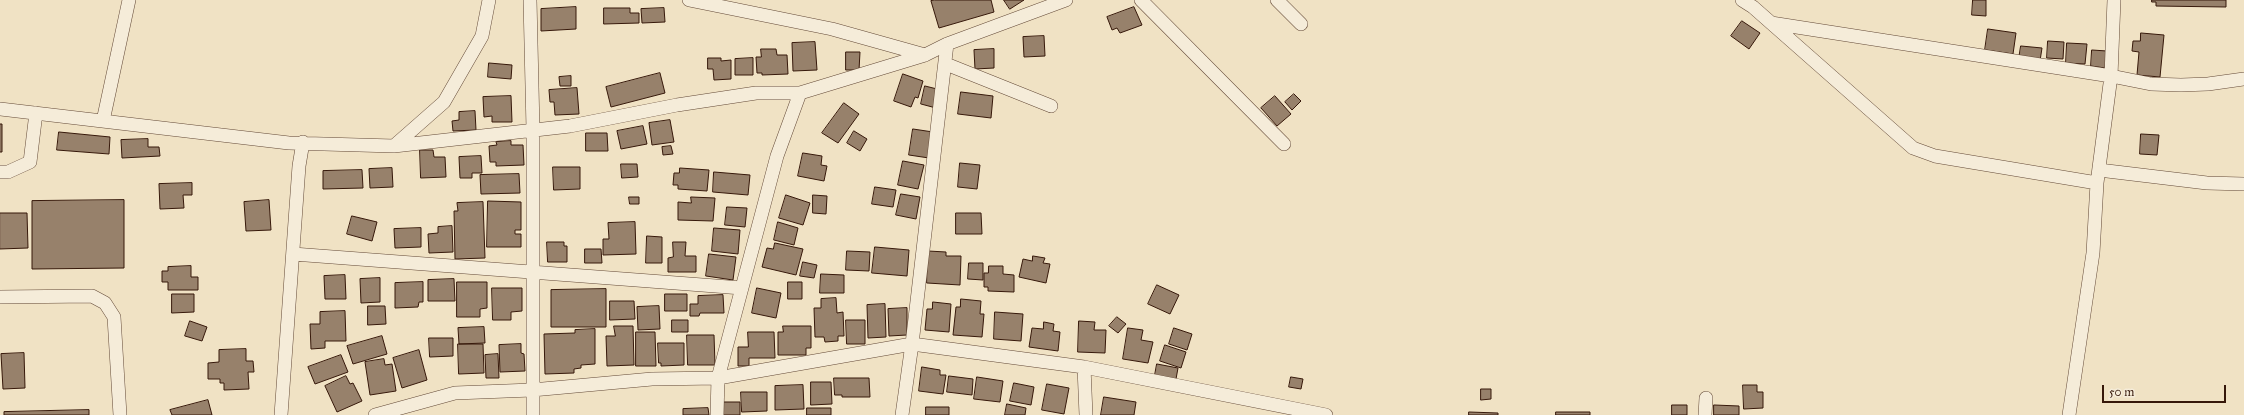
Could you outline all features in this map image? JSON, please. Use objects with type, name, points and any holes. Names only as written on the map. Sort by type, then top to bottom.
[{"type":"street","points":[[103,121],[129,0]]},
{"type":"street","points":[[394,146],[444,102],[482,36],[489,0]]},
{"type":"street","points":[[530,0],[533,129],[533,415]]},
{"type":"street","points":[[689,0],[832,29],[925,54]]},
{"type":"street","points":[[0,109],[289,143],[303,142],[394,146],[570,126],[677,105],[756,93],[800,94],[925,54],[947,44],[1066,0]]},
{"type":"street","points":[[1141,0],[1284,144]]},
{"type":"street","points":[[1277,0],[1300,24]]},
{"type":"street","points":[[1742,0],[1771,22],[1913,148],[1935,156],[2098,177],[2244,184]]},
{"type":"street","points":[[2069,415],[2092,253],[2098,177],[2111,76],[2114,0]]},
{"type":"street","points":[[1771,22],[2111,76],[2151,84],[2208,84],[2244,79]]},
{"type":"street","points":[[902,415],[946,64],[947,44]]},
{"type":"street","points":[[946,64],[1051,106]]},
{"type":"street","points":[[717,415],[718,378],[777,156],[800,94]]},
{"type":"street","points":[[0,172],[8,172],[30,162],[36,113]]},
{"type":"street","points":[[281,415],[294,254],[299,166],[303,142]]},
{"type":"street","points":[[294,254],[742,288]]},
{"type":"street","points":[[0,297],[92,296],[106,303],[114,318],[120,415]]},
{"type":"street","points":[[375,415],[455,393],[532,390],[652,379],[718,378],[912,344],[1084,367],[1301,412],[1326,415]]},
{"type":"street","points":[[1084,367],[1086,415]]},
{"type":"street","points":[[1705,415],[1706,398]]},
{"type":"building","points":[[991,0],[994,12],[939,28],[931,1]]},
{"type":"building","points":[[1004,0],[1024,0],[1010,9]]},
{"type":"building","points":[[1973,0],[1986,0],[1986,16],[1972,15]]},
{"type":"building","points":[[2152,0],[2226,0],[2226,7],[2156,6],[2156,2],[2152,2]]},
{"type":"building","points":[[576,7],[576,29],[541,31],[541,9]]},
{"type":"building","points":[[1134,7],[1142,25],[1120,33],[1117,28],[1112,30],[1107,17]]},
{"type":"building","points":[[604,8],[630,8],[630,13],[639,13],[639,23],[604,24]]},
{"type":"building","points":[[664,8],[665,22],[642,23],[641,9]]},
{"type":"building","points":[[1742,21],[1760,33],[1749,49],[1731,36]]},
{"type":"building","points":[[1988,29],[2016,33],[2013,54],[1985,50]]},
{"type":"building","points":[[2141,33],[2164,35],[2160,77],[2137,75],[2139,52],[2132,51],[2133,41],[2140,41]]},
{"type":"building","points":[[1044,36],[1045,56],[1024,57],[1023,37]]},
{"type":"building","points":[[2048,41],[2064,42],[2063,59],[2047,58]]},
{"type":"building","points":[[815,42],[817,70],[793,71],[792,43]]},
{"type":"building","points":[[2067,43],[2087,44],[2085,64],[2066,63]]},
{"type":"building","points":[[2021,46],[2042,48],[2040,61],[2019,59]]},
{"type":"building","points":[[761,49],[776,49],[777,55],[787,55],[788,74],[762,75],[762,73],[757,73],[756,57],[761,57]]},
{"type":"building","points":[[994,49],[994,68],[975,69],[974,50]]},
{"type":"building","points":[[2092,50],[2107,51],[2105,68],[2091,66]]},
{"type":"building","points":[[846,52],[860,52],[859,70],[846,70]]},
{"type":"building","points":[[708,58],[721,58],[721,61],[731,60],[731,79],[714,80],[713,69],[708,69]]},
{"type":"building","points":[[753,58],[753,75],[735,75],[735,59]]},
{"type":"building","points":[[489,63],[512,65],[511,79],[488,77]]},
{"type":"building","points":[[660,73],[665,93],[611,107],[606,87]]},
{"type":"building","points":[[903,74],[923,81],[918,98],[915,97],[911,107],[894,101]]},
{"type":"building","points":[[571,76],[571,86],[560,86],[559,77]]},
{"type":"building","points":[[925,86],[941,90],[936,108],[921,104]]},
{"type":"building","points":[[577,88],[579,114],[555,115],[554,102],[550,102],[549,90]]},
{"type":"building","points":[[961,92],[993,96],[991,118],[958,114]]},
{"type":"building","points":[[1294,94],[1301,101],[1292,110],[1285,102]]},
{"type":"building","points":[[511,96],[512,122],[492,122],[492,116],[484,117],[483,97]]},
{"type":"building","points":[[1275,96],[1291,114],[1277,126],[1261,108]]},
{"type":"building","points":[[844,103],[859,114],[838,143],[822,133]]},
{"type":"building","points":[[475,111],[476,130],[453,131],[452,121],[459,120],[459,112]]},
{"type":"building","points":[[670,120],[674,142],[652,145],[649,123]]},
{"type":"building","points":[[0,124],[2,124],[2,152],[0,152]]},
{"type":"building","points":[[643,126],[647,144],[621,149],[617,131]]},
{"type":"building","points":[[913,129],[933,132],[929,158],[909,155]]},
{"type":"building","points":[[854,131],[867,139],[860,151],[847,143]]},
{"type":"building","points":[[59,132],[110,137],[109,154],[57,150]]},
{"type":"building","points":[[586,133],[607,133],[608,151],[586,151]]},
{"type":"building","points":[[2141,134],[2159,135],[2157,155],[2140,154]]},
{"type":"building","points":[[148,139],[148,147],[159,147],[160,156],[122,158],[121,140]]},
{"type":"building","points":[[511,141],[511,145],[523,145],[524,165],[496,166],[496,162],[490,162],[489,146],[497,145],[496,142]]},
{"type":"building","points":[[671,146],[673,154],[663,155],[662,147]]},
{"type":"building","points":[[420,150],[433,150],[434,157],[445,157],[446,177],[421,178]]},
{"type":"building","points":[[803,153],[822,156],[821,165],[827,166],[824,181],[798,176]]},
{"type":"building","points":[[481,156],[482,173],[472,173],[472,178],[460,178],[459,157]]},
{"type":"building","points":[[903,161],[924,165],[918,189],[898,185]]},
{"type":"building","points":[[960,163],[980,165],[977,189],[958,187]]},
{"type":"building","points":[[621,164],[637,164],[638,177],[622,178]]},
{"type":"building","points":[[553,167],[580,167],[580,189],[554,190]]},
{"type":"building","points":[[392,168],[393,187],[370,188],[369,169]]},
{"type":"building","points":[[680,168],[709,170],[707,191],[678,189],[678,185],[673,185],[674,173],[679,173]]},
{"type":"building","points":[[362,170],[363,188],[323,189],[323,171]]},
{"type":"building","points":[[714,172],[750,175],[748,195],[713,192]]},
{"type":"building","points":[[519,174],[520,193],[481,194],[480,175]]},
{"type":"building","points":[[192,183],[192,195],[183,195],[184,208],[160,209],[159,184]]},
{"type":"building","points":[[875,187],[896,190],[893,207],[872,204]]},
{"type":"building","points":[[901,194],[920,197],[916,219],[896,215]]},
{"type":"building","points":[[786,195],[810,203],[803,225],[779,218]]},
{"type":"building","points":[[813,195],[827,196],[826,214],[813,213]]},
{"type":"building","points":[[629,197],[639,197],[639,204],[630,204]]},
{"type":"building","points":[[691,197],[715,198],[713,221],[678,220],[678,202],[691,203]]},
{"type":"building","points":[[124,200],[124,268],[32,269],[32,201]]},
{"type":"building","points":[[269,200],[271,230],[246,231],[244,202]]},
{"type":"building","points":[[488,201],[521,202],[521,230],[515,230],[515,234],[521,234],[521,247],[487,247]]},
{"type":"building","points":[[483,202],[485,258],[455,259],[454,211],[458,211],[457,203]]},
{"type":"building","points":[[727,207],[747,208],[745,227],[725,225]]},
{"type":"building","points":[[0,213],[27,213],[28,248],[0,249]]},
{"type":"building","points":[[956,213],[981,213],[982,234],[956,234]]},
{"type":"building","points":[[352,216],[377,222],[372,241],[347,234]]},
{"type":"building","points":[[635,222],[636,254],[603,255],[603,239],[609,239],[608,223]]},
{"type":"building","points":[[778,222],[798,228],[794,245],[774,240]]},
{"type":"building","points":[[452,226],[453,252],[429,253],[428,234],[438,233],[438,227]]},
{"type":"building","points":[[421,228],[421,247],[395,248],[394,229]]},
{"type":"building","points":[[714,228],[740,230],[738,254],[712,251]]},
{"type":"building","points":[[647,236],[662,237],[662,263],[646,263]]},
{"type":"building","points":[[547,242],[564,242],[564,246],[567,246],[567,262],[548,262]]},
{"type":"building","points":[[673,242],[686,242],[685,256],[696,256],[696,272],[668,272],[668,258],[673,257]]},
{"type":"building","points":[[775,243],[803,249],[796,275],[762,267],[767,248],[773,249]]},
{"type":"building","points":[[875,247],[909,250],[907,276],[872,273]]},
{"type":"building","points":[[585,249],[601,249],[602,263],[585,263]]},
{"type":"building","points":[[847,251],[870,252],[869,271],[846,270]]},
{"type":"building","points":[[928,251],[946,252],[946,256],[961,256],[960,285],[927,283]]},
{"type":"building","points":[[709,254],[736,257],[733,280],[706,276]]},
{"type":"building","points":[[1033,256],[1045,258],[1043,263],[1050,264],[1046,283],[1019,277],[1023,259],[1032,261]]},
{"type":"building","points":[[803,262],[817,265],[814,278],[800,276]]},
{"type":"building","points":[[969,263],[983,263],[983,280],[968,279]]},
{"type":"building","points":[[191,266],[191,277],[198,277],[198,290],[168,290],[168,282],[162,282],[162,271],[168,271],[168,267]]},
{"type":"building","points":[[989,266],[1003,266],[1003,274],[1014,275],[1014,292],[988,291],[988,287],[984,287],[984,273],[988,273]]},
{"type":"building","points":[[821,274],[844,275],[844,293],[820,293]]},
{"type":"building","points":[[345,275],[346,299],[325,299],[324,276]]},
{"type":"building","points":[[380,278],[380,302],[361,303],[360,279]]},
{"type":"building","points":[[454,279],[455,301],[428,301],[428,280]]},
{"type":"building","points":[[423,282],[423,302],[419,302],[418,307],[395,308],[395,283]]},
{"type":"building","points":[[457,282],[487,282],[487,308],[480,309],[480,317],[457,317]]},
{"type":"building","points":[[788,282],[802,282],[802,299],[788,299]]},
{"type":"building","points":[[1157,285],[1179,295],[1170,314],[1148,304]]},
{"type":"building","points":[[492,288],[522,288],[522,311],[511,312],[511,320],[493,320]]},
{"type":"building","points":[[757,288],[781,293],[776,318],[752,313]]},
{"type":"building","points":[[606,289],[606,327],[551,327],[551,290]]},
{"type":"building","points":[[172,294],[194,294],[194,312],[172,313]]},
{"type":"building","points":[[665,294],[687,294],[687,311],[665,311]]},
{"type":"building","points":[[723,295],[724,313],[700,313],[699,316],[690,316],[690,304],[698,304],[698,296]]},
{"type":"building","points":[[836,298],[837,313],[843,312],[844,336],[838,336],[838,341],[825,342],[824,337],[815,337],[814,308],[821,308],[821,299]]},
{"type":"building","points":[[961,299],[981,301],[980,314],[984,314],[982,337],[953,335],[956,307],[960,307]]},
{"type":"building","points":[[610,301],[634,301],[635,319],[610,320]]},
{"type":"building","points":[[933,302],[951,304],[949,332],[925,330],[927,309],[932,309]]},
{"type":"building","points":[[885,304],[886,337],[868,338],[867,305]]},
{"type":"building","points":[[368,306],[385,306],[386,324],[368,325]]},
{"type":"building","points":[[659,306],[660,329],[638,330],[637,307]]},
{"type":"building","points":[[907,308],[907,335],[889,336],[888,309]]},
{"type":"building","points":[[345,311],[346,341],[325,341],[325,348],[311,349],[310,324],[320,324],[320,312]]},
{"type":"building","points":[[995,312],[1023,314],[1021,341],[994,339]]},
{"type":"building","points":[[1117,317],[1126,324],[1118,333],[1109,326]]},
{"type":"building","points":[[672,320],[688,320],[688,332],[672,332]]},
{"type":"building","points":[[846,320],[865,320],[865,344],[847,344]]},
{"type":"building","points":[[190,321],[207,327],[202,341],[185,336]]},
{"type":"building","points":[[1079,321],[1095,322],[1094,330],[1106,330],[1105,353],[1078,352]]},
{"type":"building","points":[[1044,322],[1054,324],[1053,331],[1060,332],[1058,351],[1029,347],[1032,328],[1043,329]]},
{"type":"building","points":[[614,326],[633,326],[634,365],[607,366],[606,336],[615,336]]},
{"type":"building","points":[[783,326],[811,326],[811,348],[806,348],[806,355],[778,355],[778,332],[783,332]]},
{"type":"building","points":[[484,327],[485,343],[459,344],[458,328]]},
{"type":"building","points":[[1128,328],[1143,330],[1141,340],[1153,342],[1148,363],[1123,359]]},
{"type":"building","points":[[1174,328],[1192,334],[1187,350],[1169,344]]},
{"type":"building","points":[[595,329],[595,364],[581,365],[581,368],[574,369],[574,373],[545,374],[544,334],[575,333],[575,330]]},
{"type":"building","points":[[636,332],[655,332],[656,366],[636,366]]},
{"type":"building","points":[[748,332],[774,332],[775,358],[749,358],[749,366],[738,366],[738,347],[748,347]]},
{"type":"building","points":[[687,335],[714,335],[715,365],[688,365]]},
{"type":"building","points":[[382,336],[387,354],[353,364],[347,346]]},
{"type":"building","points":[[429,338],[453,338],[453,356],[430,357]]},
{"type":"building","points":[[658,343],[684,343],[684,365],[661,366],[661,363],[659,363]]},
{"type":"building","points":[[458,344],[483,344],[484,373],[459,374]]},
{"type":"building","points":[[521,344],[521,353],[524,354],[525,371],[500,372],[499,345]]},
{"type":"building","points":[[1165,345],[1186,352],[1181,368],[1160,361]]},
{"type":"building","points":[[246,349],[246,361],[253,361],[254,372],[248,372],[249,389],[224,390],[224,383],[220,383],[220,379],[208,379],[208,363],[219,362],[219,350]]},
{"type":"building","points":[[419,350],[427,380],[402,388],[393,358]]},
{"type":"building","points":[[24,353],[25,388],[3,389],[1,354]]},
{"type":"building","points":[[498,354],[499,378],[486,378],[485,355]]},
{"type":"building","points":[[341,355],[348,372],[315,384],[308,367]]},
{"type":"building","points":[[384,359],[385,365],[392,364],[396,391],[370,395],[365,362]]},
{"type":"building","points":[[1157,364],[1178,368],[1176,379],[1155,375]]},
{"type":"building","points":[[922,367],[940,370],[940,375],[946,375],[943,394],[919,391]]},
{"type":"building","points":[[346,376],[350,384],[353,383],[362,401],[337,412],[325,386]]},
{"type":"building","points":[[949,376],[973,379],[972,395],[947,392]]},
{"type":"building","points":[[977,377],[1003,381],[1000,402],[974,399]]},
{"type":"building","points":[[1291,377],[1303,379],[1301,389],[1289,387]]},
{"type":"building","points":[[834,378],[869,378],[870,397],[842,397],[842,395],[835,395]]},
{"type":"building","points":[[811,382],[831,382],[832,404],[811,405]]},
{"type":"building","points":[[1014,383],[1034,387],[1031,405],[1010,401]]},
{"type":"building","points":[[1047,384],[1069,388],[1064,414],[1042,410]]},
{"type":"building","points":[[803,385],[804,409],[775,410],[775,386]]},
{"type":"building","points":[[1743,385],[1757,385],[1757,392],[1763,392],[1763,408],[1744,409]]},
{"type":"building","points":[[1481,389],[1491,389],[1491,399],[1481,400]]},
{"type":"building","points":[[741,392],[767,392],[767,411],[742,412]]},
{"type":"building","points":[[1104,397],[1136,402],[1134,415],[1101,415]]},
{"type":"building","points":[[208,400],[212,415],[172,415],[170,410]]},
{"type":"building","points":[[720,402],[740,402],[740,415],[720,415]]},
{"type":"building","points":[[1007,404],[1026,408],[1025,415],[1005,415]]},
{"type":"building","points":[[1672,405],[1687,405],[1687,415],[1672,415]]},
{"type":"building","points":[[1714,405],[1739,406],[1739,415],[1714,415]]},
{"type":"building","points":[[926,407],[949,407],[949,415],[926,415]]},
{"type":"building","points":[[708,408],[709,415],[683,415],[683,409]]},
{"type":"building","points":[[807,408],[831,408],[831,415],[807,415]]},
{"type":"building","points":[[89,410],[89,415],[4,415],[4,412]]},
{"type":"building","points":[[1469,412],[1498,413],[1498,415],[1469,415]]},
{"type":"building","points":[[1556,412],[1590,412],[1590,415],[1556,415]]}]
